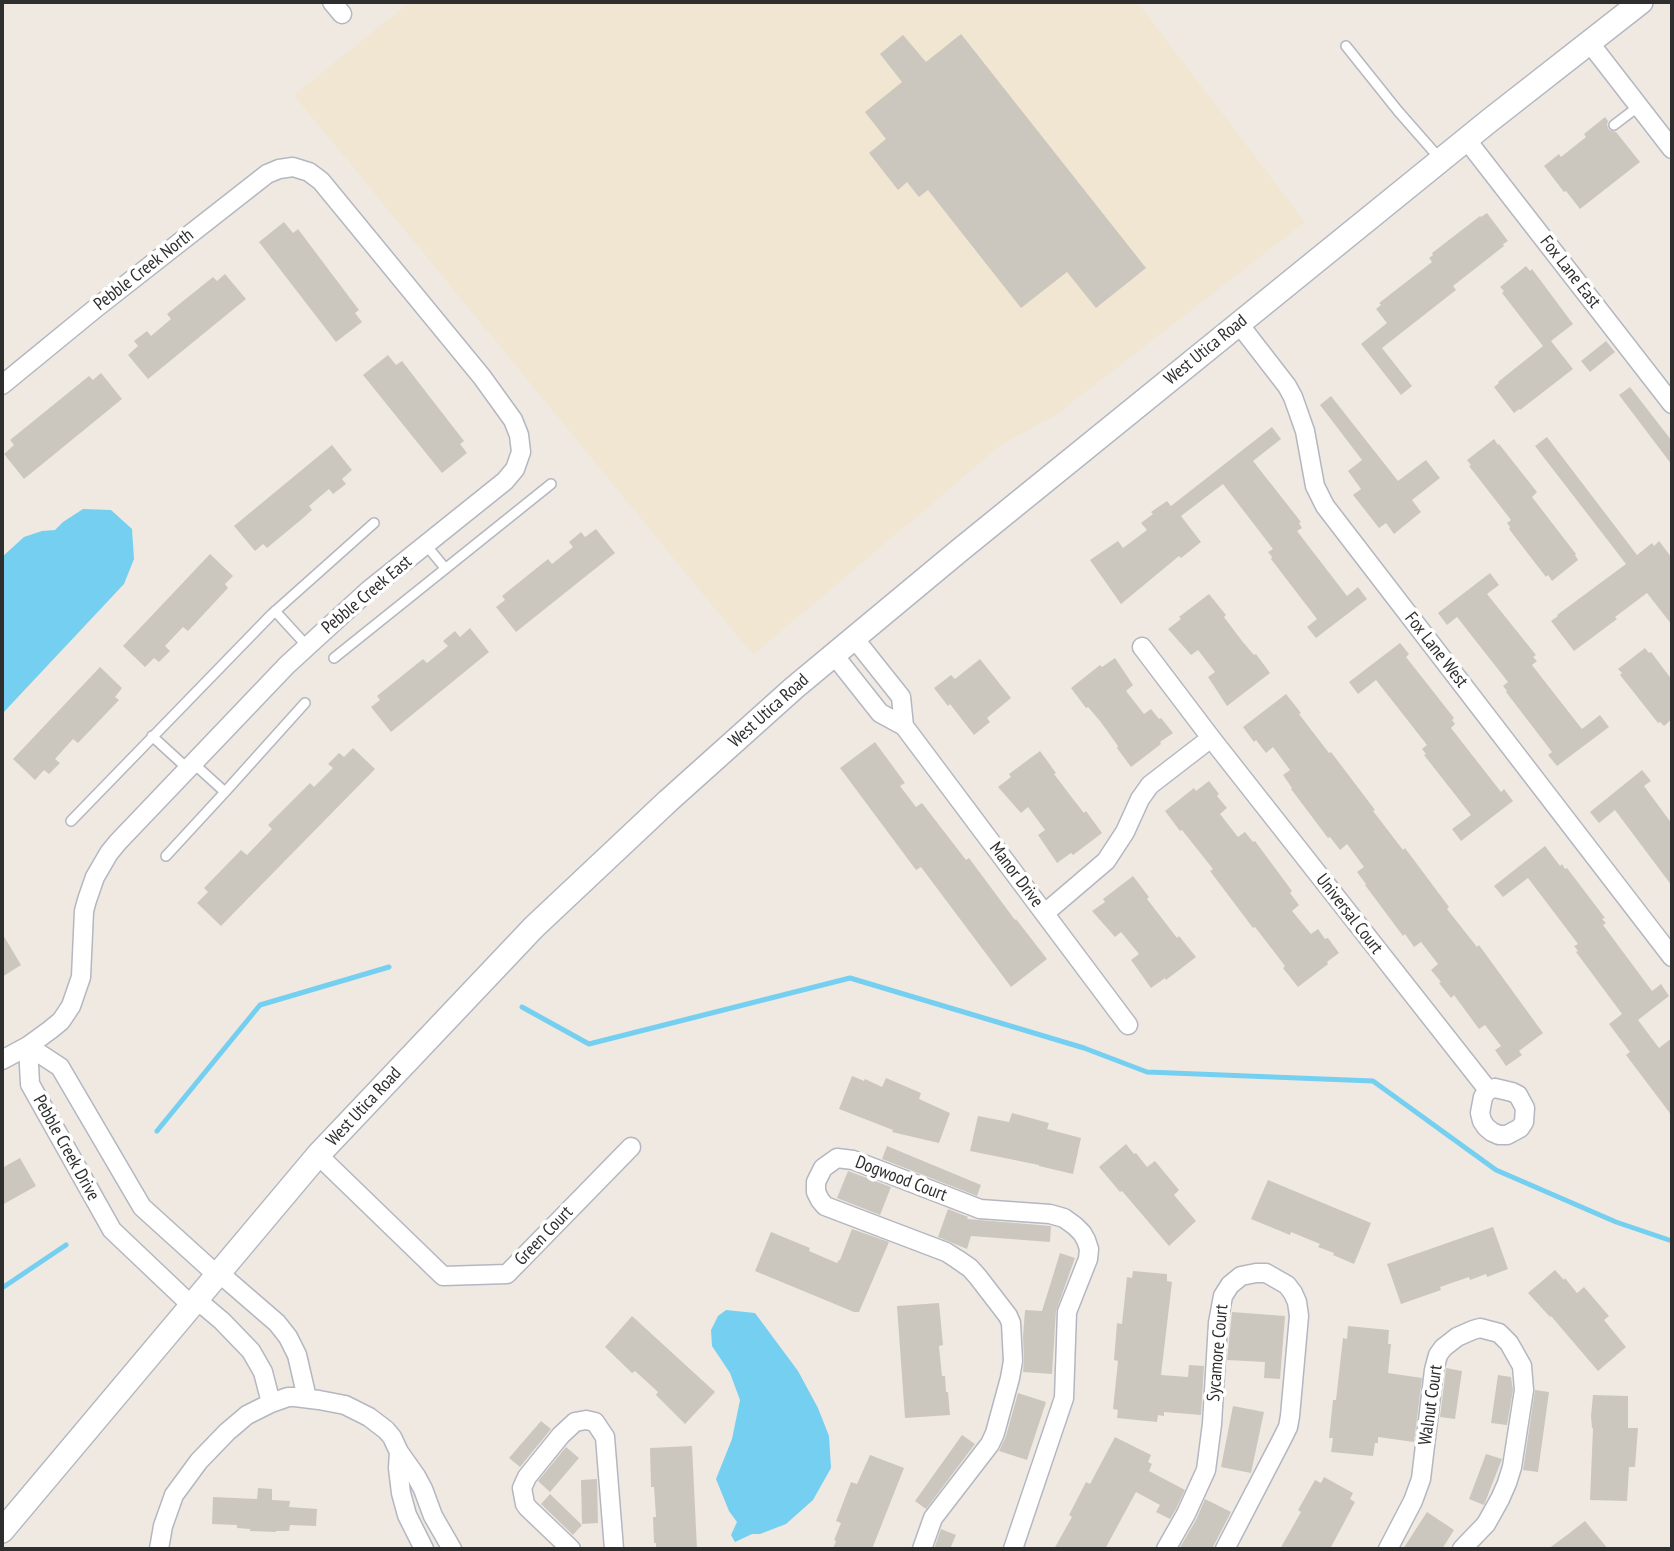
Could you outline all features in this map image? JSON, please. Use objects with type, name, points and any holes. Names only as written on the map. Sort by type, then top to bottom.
[{"type":"street","name":"West Utica Road","points":[[2,1531],[318,1155],[534,927],[668,801],[794,688],[971,541],[1466,139],[1641,2]]},
{"type":"street","points":[[1589,42],[1672,149]]},
{"type":"street","name":"Fox Lane East","points":[[1466,139],[1672,404]]},
{"type":"street","name":"Pebble Creek North","points":[[2,385],[267,174],[293,167]]},
{"type":"street","name":"Pebble Creek East","points":[[2,1060],[61,1021],[71,1006],[81,976],[84,911],[87,900],[95,877],[118,842],[307,646],[369,590],[511,475],[521,452],[520,435],[507,409],[482,377],[321,181],[309,172],[293,167]]},
{"type":"street","name":"Fox Lane West","points":[[1239,324],[1293,397],[1305,431],[1315,486],[1325,506],[1672,957]]},
{"type":"street","name":"Manor Drive","points":[[854,638],[901,697],[904,726]]},
{"type":"street","name":"Universal Court","points":[[1142,646],[1211,738],[1488,1090]]},
{"type":"street","name":"Manor Drive","points":[[834,655],[880,713],[904,726],[1128,1025]]},
{"type":"street","points":[[1045,912],[1106,861],[1150,785],[1211,738]]},
{"type":"street","name":"Pebble Creek Drive","points":[[28,1045],[60,1067],[142,1207],[277,1323],[288,1336],[297,1355],[307,1398]]},
{"type":"street","name":"Pebble Creek Drive","points":[[28,1045],[30,1084],[112,1230],[193,1302],[222,1321],[251,1352],[263,1372],[271,1402]]},
{"type":"street","name":"Green Court","points":[[318,1155],[443,1276],[507,1274],[631,1147]]},
{"type":"street","name":"Dogwood Court","points":[[922,1549],[933,1518],[990,1444],[995,1433],[1013,1361],[1012,1323],[978,1277],[957,1259],[825,1206],[816,1192],[816,1182],[823,1168],[838,1158],[853,1160],[980,1209],[1050,1214],[1064,1218],[1082,1233],[1086,1240],[1088,1259],[1067,1312],[1064,1398],[1013,1549]]},
{"type":"street","name":"Sycamore Court","points":[[1166,1549],[1206,1470],[1223,1296],[1230,1285],[1241,1276],[1266,1273],[1287,1286],[1297,1302],[1290,1416],[1288,1427],[1225,1549]]},
{"type":"street","name":"Walnut Court","points":[[1388,1549],[1421,1479],[1438,1354],[1457,1337],[1480,1328],[1499,1333],[1509,1343],[1522,1366],[1524,1390],[1512,1467],[1503,1491],[1486,1524],[1462,1549]]},
{"type":"street","points":[[159,1549],[174,1495],[199,1461],[247,1415],[271,1402],[288,1397],[345,1405],[378,1422],[392,1437],[419,1482],[433,1516],[452,1549]]},
{"type":"street","points":[[571,1549],[528,1508],[522,1488],[527,1477],[561,1435],[575,1422],[586,1420],[595,1422],[605,1437],[613,1549]]},
{"type":"street","points":[[399,1452],[401,1493],[407,1515],[424,1549]]},
{"type":"lane","points":[[1346,46],[1441,160]]},
{"type":"lane","points":[[1614,125],[1639,106]]},
{"type":"lane","points":[[334,658],[551,484]]},
{"type":"lane","points":[[71,821],[275,611],[374,523]]},
{"type":"lane","points":[[426,545],[445,568]]},
{"type":"lane","points":[[275,611],[307,646]]},
{"type":"lane","points":[[166,856],[305,703]]},
{"type":"lane","points":[[152,736],[225,792]]},
{"type":"shaded area","points":[[410,2],[1137,2],[1305,222],[1057,414],[1001,445],[753,655],[294,95]]},
{"type":"water","points":[[83,509],[111,510],[132,529],[134,559],[124,584],[2,714],[2,557],[24,537],[55,530]]},
{"type":"water","points":[[726,1310],[755,1313],[798,1371],[818,1408],[829,1436],[831,1468],[813,1500],[786,1524],[735,1542],[731,1535],[737,1522],[729,1511],[716,1479],[732,1439],[740,1400],[730,1373],[712,1346],[711,1330],[718,1316]]},
{"type":"building","points":[[961,34],[1146,268],[1096,308],[1067,272],[1021,308],[928,190],[919,197],[907,182],[898,190],[869,153],[886,139],[865,112],[902,82],[880,54],[903,35],[926,62]]},
{"type":"building","points":[[1605,117],[1609,130],[1616,132],[1640,162],[1580,209],[1544,166],[1559,154],[1561,157],[1586,137],[1584,134]]},
{"type":"building","points":[[1487,213],[1508,241],[1453,286],[1456,290],[1382,348],[1412,386],[1401,395],[1361,344],[1387,323],[1376,309],[1381,305],[1379,303],[1432,262],[1429,258],[1432,253]]},
{"type":"building","points":[[284,222],[293,233],[298,229],[359,310],[355,313],[362,322],[336,342],[259,242]]},
{"type":"building","points":[[1526,266],[1530,271],[1532,269],[1573,324],[1551,341],[1573,369],[1514,413],[1494,387],[1543,346],[1500,287]]},
{"type":"building","points":[[225,274],[246,299],[148,379],[128,355],[138,346],[134,341],[147,331],[151,336],[171,319],[167,314],[213,277],[217,281]]},
{"type":"building","points":[[1606,341],[1615,352],[1590,372],[1581,361]]},
{"type":"building","points":[[388,355],[396,365],[402,361],[464,441],[460,444],[467,453],[442,473],[363,375]]},
{"type":"building","points":[[101,373],[122,399],[24,479],[4,454],[14,445],[10,440],[89,376],[93,380]]},
{"type":"building","points":[[1630,387],[1672,441],[1672,465],[1619,395]]},
{"type":"building","points":[[1331,396],[1398,481],[1426,460],[1440,478],[1412,500],[1421,512],[1394,534],[1386,523],[1379,528],[1353,495],[1361,489],[1348,471],[1362,460],[1320,405]]},
{"type":"building","points":[[1272,427],[1281,439],[1253,461],[1301,522],[1299,523],[1302,528],[1297,531],[1347,596],[1358,587],[1367,599],[1316,638],[1307,627],[1317,619],[1271,559],[1268,552],[1273,549],[1223,484],[1181,516],[1201,542],[1181,558],[1179,556],[1121,604],[1090,560],[1118,541],[1123,548],[1147,530],[1141,523],[1153,514],[1151,512],[1167,501],[1171,506]]},
{"type":"building","points":[[1547,437],[1637,555],[1659,541],[1672,558],[1672,625],[1647,593],[1574,651],[1551,621],[1626,564],[1535,446]]},
{"type":"building","points":[[1494,439],[1537,492],[1532,497],[1576,554],[1578,560],[1552,581],[1509,529],[1507,523],[1511,520],[1469,466],[1471,465],[1467,460]]},
{"type":"building","points":[[332,445],[352,470],[342,479],[346,484],[333,494],[329,489],[309,506],[312,510],[302,519],[267,548],[263,544],[255,551],[234,526]]},
{"type":"building","points":[[596,529],[615,553],[516,632],[496,607],[505,600],[502,596],[548,559],[552,564],[573,547],[569,542],[581,532],[585,537]]},
{"type":"building","points":[[210,554],[233,576],[225,584],[228,588],[188,631],[183,627],[165,646],[170,651],[159,662],[154,658],[145,667],[123,646]]},
{"type":"building","points":[[1490,573],[1499,585],[1487,594],[1536,655],[1533,657],[1537,661],[1532,665],[1582,729],[1600,715],[1609,727],[1557,766],[1548,755],[1552,752],[1506,692],[1503,686],[1508,682],[1457,617],[1447,625],[1438,613]]},
{"type":"building","points":[[1209,594],[1242,641],[1270,673],[1227,706],[1208,677],[1215,672],[1198,650],[1191,655],[1168,629]]},
{"type":"building","points":[[470,628],[489,652],[391,732],[371,707],[380,700],[377,696],[423,659],[427,663],[448,646],[443,641],[455,631],[460,637]]},
{"type":"building","points":[[1400,643],[1409,654],[1406,657],[1454,718],[1452,720],[1455,724],[1451,728],[1501,792],[1504,789],[1513,801],[1461,841],[1452,829],[1471,815],[1424,755],[1426,754],[1422,749],[1427,745],[1376,680],[1358,694],[1349,682]]},
{"type":"building","points":[[1645,648],[1672,680],[1672,719],[1664,726],[1658,723],[1618,669]]},
{"type":"building","points":[[1115,658],[1133,685],[1126,691],[1144,714],[1151,709],[1173,733],[1131,767],[1100,721],[1071,688],[1100,665],[1102,667]]},
{"type":"building","points":[[980,659],[1011,698],[987,718],[990,722],[974,735],[934,688],[951,675],[955,679]]},
{"type":"building","points":[[100,667],[122,688],[115,697],[119,700],[78,743],[73,739],[55,759],[60,763],[49,774],[44,770],[35,780],[13,759]]},
{"type":"building","points":[[1286,694],[1403,850],[1405,848],[1449,907],[1447,909],[1477,947],[1479,945],[1543,1033],[1519,1051],[1522,1055],[1506,1066],[1495,1050],[1501,1046],[1485,1025],[1479,1029],[1454,995],[1451,998],[1439,983],[1441,982],[1431,970],[1438,964],[1421,942],[1414,947],[1405,934],[1403,936],[1365,885],[1357,872],[1364,867],[1347,844],[1340,850],[1291,789],[1283,775],[1290,770],[1273,747],[1266,753],[1243,727]]},
{"type":"building","points":[[875,742],[905,783],[900,786],[916,807],[922,803],[966,860],[969,858],[1047,959],[1011,987],[921,867],[916,870],[840,768]]},
{"type":"building","points":[[353,748],[375,769],[221,926],[197,903],[208,892],[204,888],[241,850],[247,855],[272,829],[268,825],[310,783],[314,787],[333,768],[328,764],[339,753],[344,757]]},
{"type":"building","points":[[1040,751],[1056,773],[1054,774],[1102,833],[1073,855],[1071,853],[1057,863],[1038,835],[1045,830],[1028,807],[1021,813],[998,787],[1011,777],[1009,774]]},
{"type":"building","points":[[1642,770],[1651,781],[1644,786],[1672,824],[1672,886],[1615,810],[1599,823],[1590,812]]},
{"type":"building","points":[[1209,781],[1227,808],[1220,814],[1238,837],[1245,832],[1255,841],[1292,891],[1290,893],[1299,905],[1292,911],[1311,934],[1318,929],[1339,953],[1298,987],[1283,968],[1285,966],[1210,871],[1213,869],[1165,811],[1194,788],[1196,791]]},
{"type":"building","points":[[1545,846],[1560,866],[1562,864],[1567,868],[1605,918],[1602,919],[1606,923],[1603,925],[1652,991],[1661,984],[1669,996],[1638,1020],[1659,1048],[1672,1038],[1672,1116],[1626,1055],[1630,1052],[1609,1024],[1622,1014],[1576,952],[1578,951],[1574,946],[1578,944],[1528,878],[1503,897],[1494,886]]},
{"type":"building","points":[[1133,876],[1177,938],[1179,936],[1196,957],[1151,988],[1131,960],[1139,954],[1121,932],[1115,937],[1092,911]]},
{"type":"building","points":[[2,933],[21,965],[2,977]]},
{"type":"building","points":[[852,1076],[882,1087],[886,1078],[921,1093],[919,1099],[950,1113],[939,1143],[892,1132],[893,1130],[839,1109]]},
{"type":"building","points":[[1012,1113],[1049,1123],[1047,1129],[1081,1138],[1073,1174],[970,1151],[978,1116],[1009,1122]]},
{"type":"building","points":[[1126,1144],[1147,1167],[1155,1161],[1179,1190],[1174,1195],[1196,1221],[1169,1246],[1099,1167]]},
{"type":"building","points":[[887,1146],[981,1185],[977,1196],[882,1159]]},
{"type":"building","points":[[20,1158],[36,1186],[2,1205],[2,1168]]},
{"type":"building","points":[[848,1171],[891,1187],[880,1215],[837,1198]]},
{"type":"building","points":[[1268,1180],[1371,1223],[1354,1264],[1318,1247],[1320,1244],[1251,1219]]},
{"type":"building","points":[[948,1209],[968,1217],[967,1219],[1051,1226],[1050,1242],[971,1236],[967,1249],[938,1237]]},
{"type":"building","points":[[1493,1227],[1508,1269],[1487,1277],[1486,1274],[1470,1280],[1469,1277],[1401,1304],[1387,1264]]},
{"type":"building","points":[[852,1229],[889,1242],[859,1312],[755,1271],[771,1232],[837,1263]]},
{"type":"building","points":[[1060,1253],[1075,1258],[1056,1311],[1052,1374],[1023,1372],[1025,1310],[1042,1311]]},
{"type":"building","points":[[1555,1270],[1577,1293],[1584,1287],[1609,1316],[1604,1320],[1626,1347],[1598,1371],[1528,1293]]},
{"type":"building","points":[[1133,1271],[1167,1274],[1167,1281],[1172,1282],[1161,1375],[1188,1377],[1189,1365],[1204,1366],[1201,1415],[1164,1412],[1164,1416],[1158,1415],[1157,1422],[1117,1418],[1118,1410],[1113,1409],[1118,1361],[1114,1360],[1117,1323],[1122,1324],[1127,1277],[1132,1278]]},
{"type":"building","points":[[939,1303],[943,1345],[939,1346],[950,1415],[905,1418],[897,1306]]},
{"type":"building","points":[[1232,1312],[1285,1316],[1280,1379],[1264,1378],[1265,1362],[1227,1360]]},
{"type":"building","points":[[632,1316],[715,1392],[685,1424],[656,1395],[658,1392],[635,1371],[632,1373],[605,1347]]},
{"type":"building","points":[[1348,1326],[1389,1330],[1388,1344],[1391,1344],[1388,1373],[1422,1378],[1414,1442],[1378,1437],[1373,1456],[1331,1452],[1333,1438],[1329,1438],[1333,1400],[1336,1400],[1343,1338],[1347,1339]]},
{"type":"building","points":[[1446,1368],[1462,1371],[1455,1419],[1440,1417]]},
{"type":"building","points":[[1498,1375],[1511,1377],[1513,1390],[1507,1425],[1491,1423]]},
{"type":"building","points":[[1535,1390],[1549,1392],[1538,1472],[1523,1470]]},
{"type":"building","points":[[1018,1393],[1046,1402],[1027,1460],[999,1451]]},
{"type":"building","points":[[1593,1395],[1628,1396],[1628,1428],[1638,1428],[1635,1467],[1629,1467],[1627,1501],[1590,1500]]},
{"type":"building","points":[[1233,1406],[1264,1412],[1251,1473],[1221,1467]]},
{"type":"building","points":[[541,1421],[551,1429],[520,1467],[509,1458]]},
{"type":"building","points":[[962,1435],[975,1444],[926,1509],[915,1501]]},
{"type":"building","points":[[1115,1437],[1151,1455],[1148,1462],[1152,1464],[1149,1471],[1185,1490],[1176,1509],[1170,1519],[1156,1512],[1160,1505],[1136,1492],[1105,1549],[1054,1549],[1072,1517],[1069,1515],[1086,1482],[1090,1484]]},
{"type":"building","points":[[692,1446],[697,1549],[656,1549],[650,1448]]},
{"type":"building","points":[[566,1447],[579,1458],[550,1492],[538,1481]]},
{"type":"building","points":[[1486,1454],[1502,1459],[1484,1505],[1469,1499]]},
{"type":"building","points":[[870,1455],[904,1468],[872,1549],[833,1549],[841,1523],[836,1521],[851,1482],[857,1484]]},
{"type":"building","points":[[1324,1477],[1353,1493],[1350,1499],[1355,1502],[1330,1549],[1280,1549],[1315,1480],[1321,1483]]},
{"type":"building","points":[[597,1479],[598,1523],[582,1524],[581,1480]]},
{"type":"building","points":[[258,1488],[272,1489],[272,1500],[290,1501],[289,1507],[317,1509],[316,1526],[290,1525],[289,1531],[276,1532],[250,1531],[237,1528],[237,1525],[212,1524],[213,1497],[257,1499]]},
{"type":"building","points":[[550,1494],[582,1525],[573,1535],[541,1504]]},
{"type":"building","points":[[1205,1499],[1231,1512],[1212,1549],[1179,1549],[1196,1520]]},
{"type":"building","points":[[1427,1512],[1454,1530],[1442,1549],[1403,1549]]},
{"type":"building","points":[[1585,1521],[1608,1549],[1548,1549],[1567,1535]]},
{"type":"building","points":[[941,1529],[956,1535],[950,1549],[934,1549]]},
{"type":"waterway","points":[[157,1131],[260,1005],[389,967]]},
{"type":"waterway","points":[[522,1007],[589,1044],[850,978],[1084,1048],[1147,1072],[1373,1081],[1496,1170],[1616,1222],[1672,1241]]},
{"type":"waterway","points":[[2,1288],[66,1245]]}]
